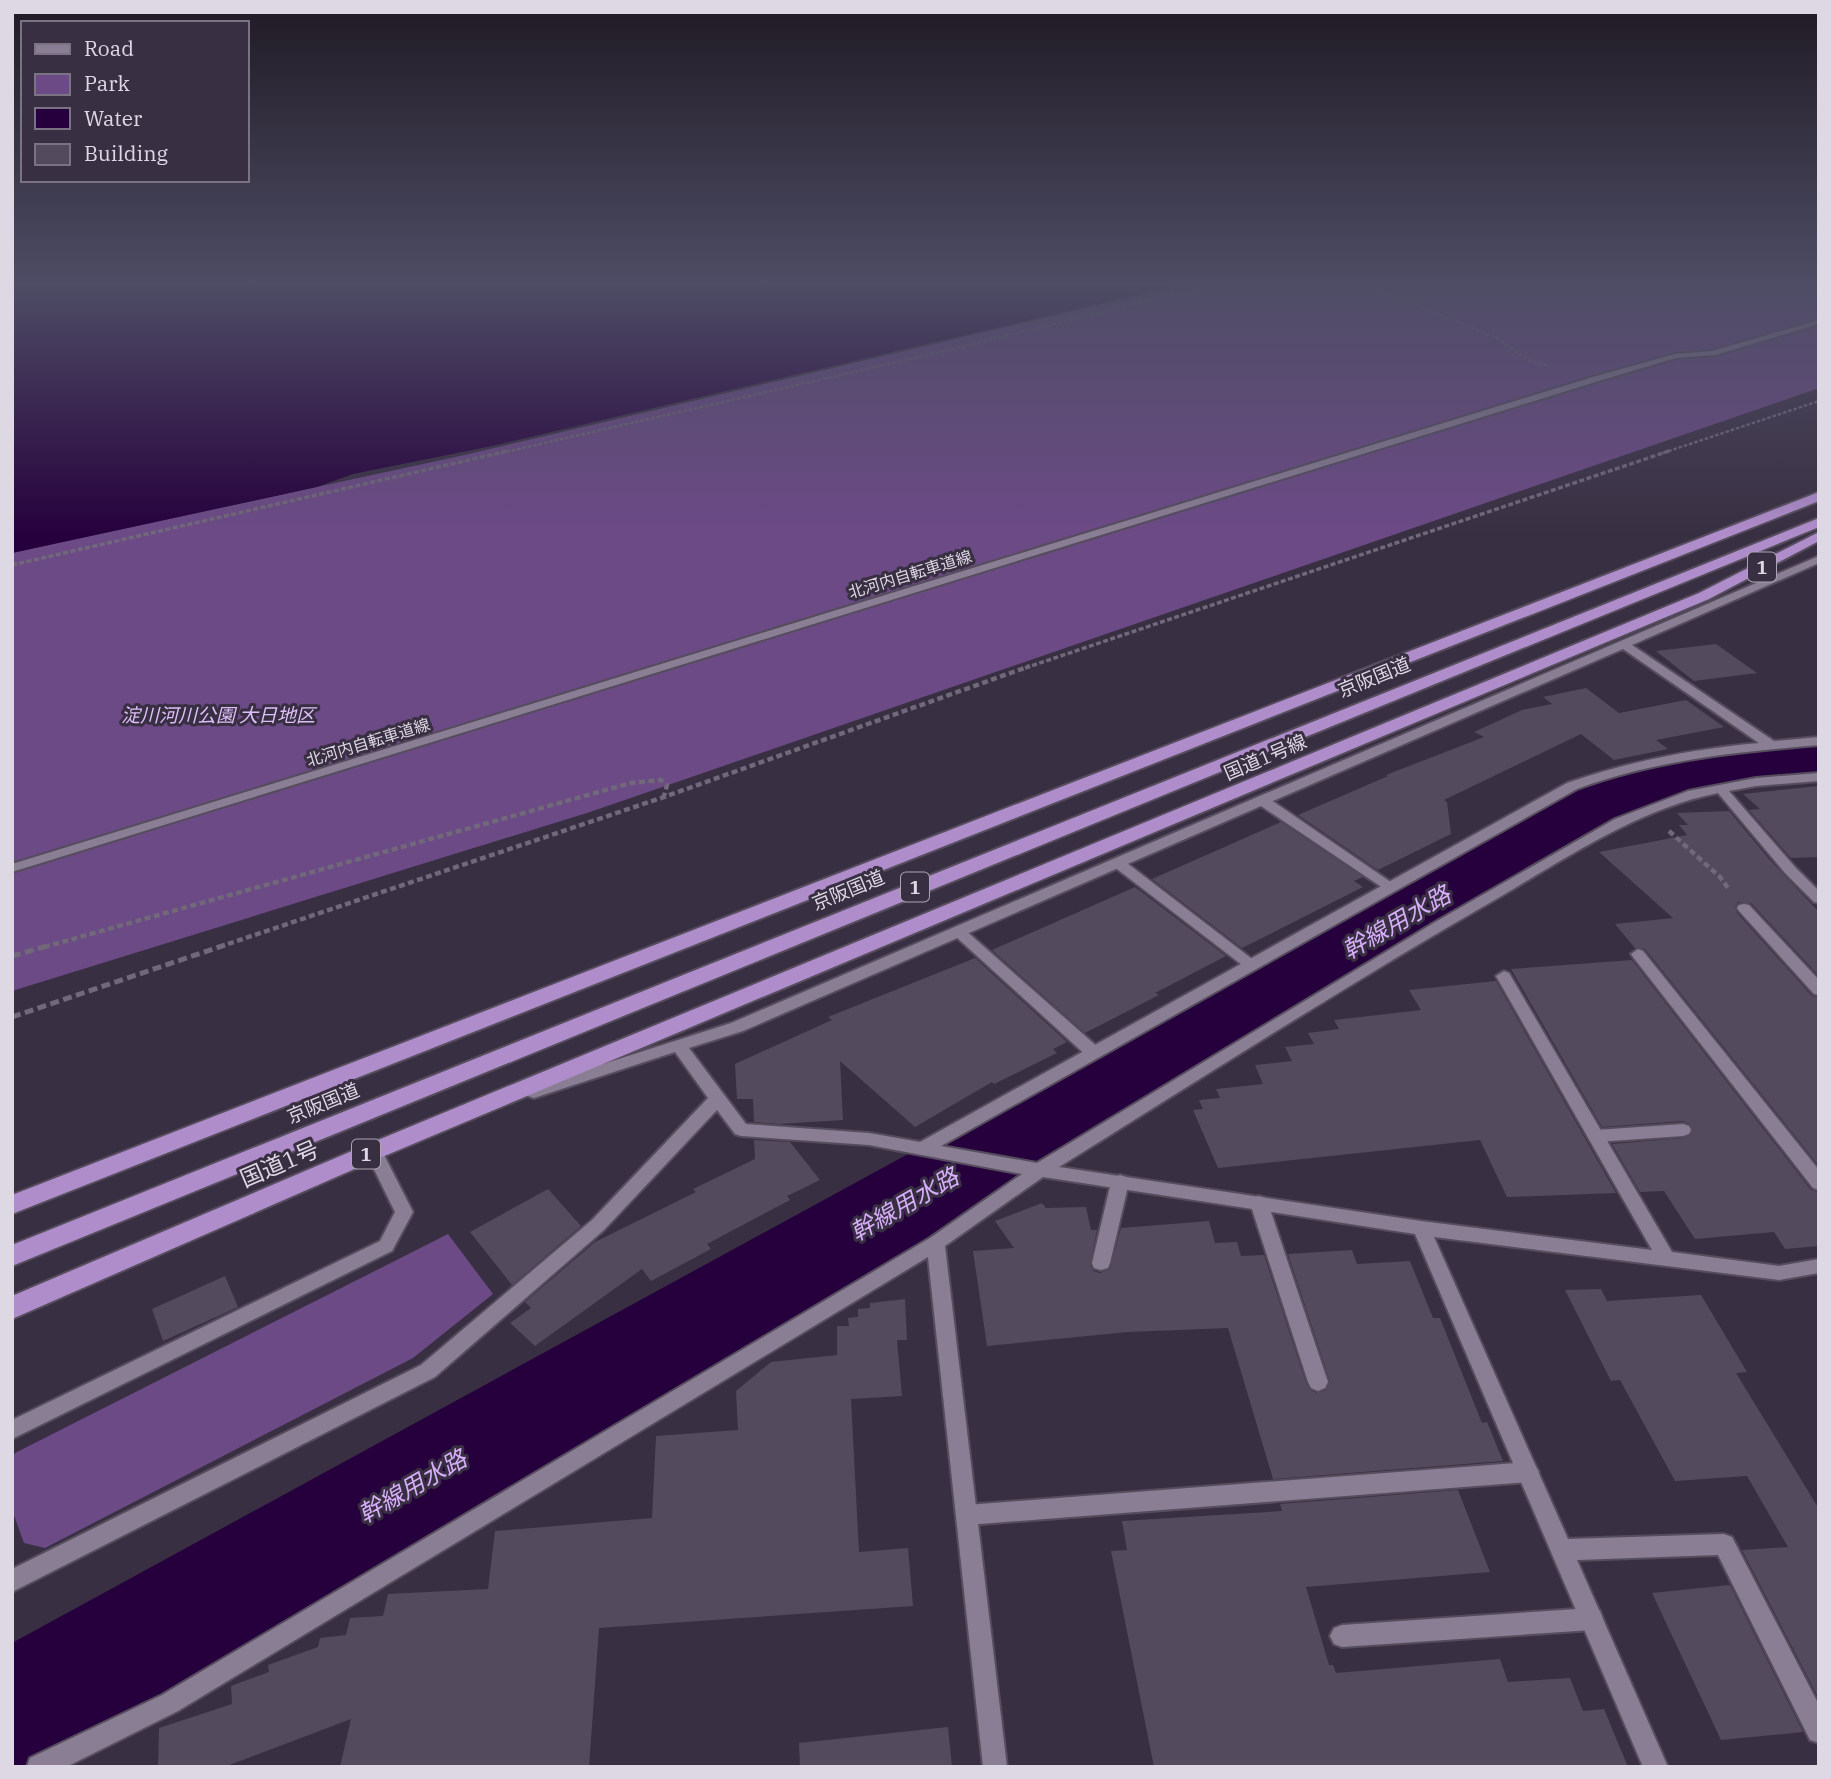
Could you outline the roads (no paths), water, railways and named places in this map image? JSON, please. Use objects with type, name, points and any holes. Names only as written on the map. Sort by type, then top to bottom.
[{"type":"highway","name":"京阪国道","points":[[12,1205],[1819,496]]},
{"type":"highway","name":"京阪国道","points":[[12,1256],[1819,522]]},
{"type":"highway","name":"国道1号線","points":[[722,1006],[1704,596],[1819,536]]},
{"type":"highway","name":"国道1号","points":[[12,1308],[374,1151],[722,1006]]},
{"type":"street","name":"北河内自転車道線","points":[[12,868],[1630,369]]},
{"type":"street","points":[[463,1114],[737,1027],[1819,559]]},
{"type":"street","points":[[1624,645],[1771,745]]},
{"type":"street","points":[[926,1151],[1094,1053],[1572,786],[1613,770],[1655,759],[1819,741]]},
{"type":"street","points":[[39,1767],[170,1703],[936,1243],[1033,1169],[1441,924],[1620,822],[1688,795],[1756,782],[1819,777]]},
{"type":"street","points":[[1721,789],[1790,870],[1819,899]]},
{"type":"street","points":[[1263,801],[1391,887]]},
{"type":"street","points":[[1118,863],[1251,965]]},
{"type":"street","points":[[1744,908],[1819,990]]},
{"type":"street","points":[[959,932],[1094,1053]]},
{"type":"street","points":[[1639,954],[1819,1182]]},
{"type":"street","points":[[1504,976],[1666,1258]]},
{"type":"street","points":[[679,1046],[741,1130],[869,1139],[1033,1169],[1421,1228],[1779,1273],[1819,1266]]},
{"type":"street","points":[[12,1581],[428,1371],[598,1225],[717,1099]]},
{"type":"street","points":[[1596,1136],[1683,1130]]},
{"type":"street","points":[[12,1430],[386,1246],[404,1212],[374,1151]]},
{"type":"street","points":[[1101,1264],[1120,1182]]},
{"type":"street","points":[[1259,1203],[1318,1382]]},
{"type":"street","points":[[1421,1228],[1656,1767]]},
{"type":"street","points":[[936,1243],[995,1767]]},
{"type":"street","points":[[967,1515],[1528,1472]]},
{"type":"street","points":[[1562,1550],[1724,1544],[1819,1731]]},
{"type":"street","points":[[1342,1636],[1592,1619]]},
{"type":"water","points":[[12,369],[820,369],[492,446],[353,474],[317,487],[12,553]]},
{"type":"waterway","name":"幹線用水路","points":[[12,1715],[1611,799],[1670,778],[1746,767],[1819,761]]},
{"type":"park label","name":"淀川河川公園 大日地区","points":[[218,715]]}]
